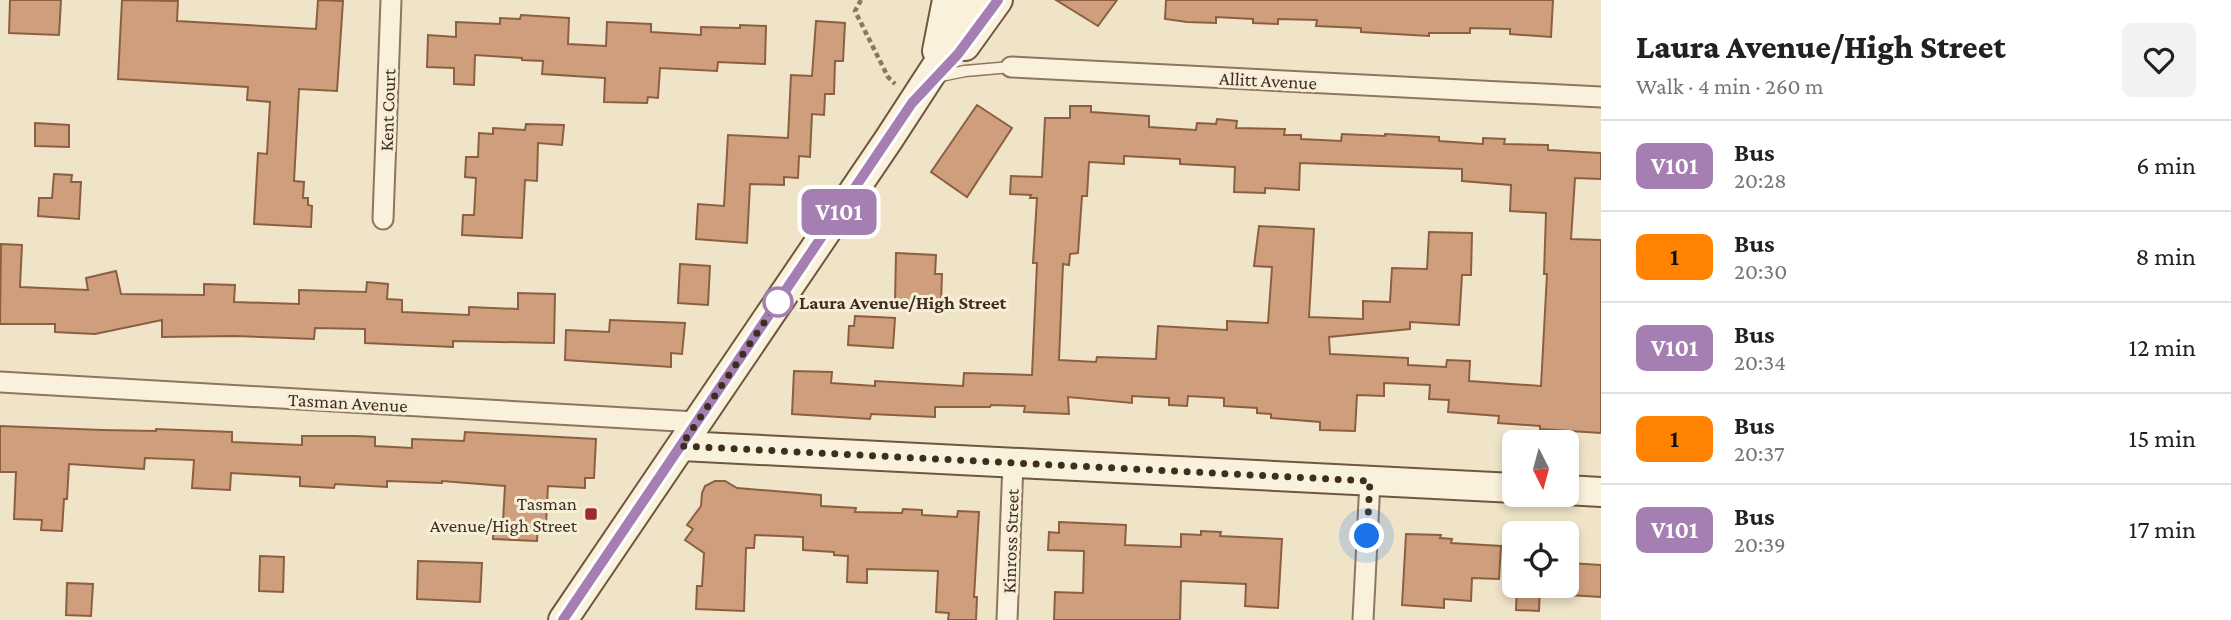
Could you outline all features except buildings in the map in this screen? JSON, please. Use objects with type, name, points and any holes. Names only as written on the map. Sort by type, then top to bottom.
[{"type":"street","name":"Kent Court","points":[[383,219],[391,0]]},
{"type":"street","points":[[933,75],[947,0]]},
{"type":"street","points":[[563,620],[933,75],[960,28],[972,0]]},
{"type":"street","points":[[933,75],[968,42],[998,0]]},
{"type":"street","name":"Allitt Avenue","points":[[1011,67],[1601,97]]},
{"type":"street","name":"Tasman Avenue","points":[[0,382],[696,422]]},
{"type":"street","points":[[681,446],[1502,487]]},
{"type":"street","name":"Kinross Street","points":[[1007,620],[1013,463]]},
{"type":"street","points":[[1363,620],[1370,481]]},
{"type":"street","points":[[1579,491],[1601,492]]},
{"type":"lane","name":"Allitt Avenue","points":[[933,75],[1011,67]]},
{"type":"path","points":[[861,0],[855,11],[888,77],[912,103]]},
{"type":"bus line","name":"V101","points":[[563,620],[912,103],[958,54],[998,0]]},
{"type":"place","name":"Laura Avenue/High Street","points":[[778,302]]},
{"type":"place","name":"Tasman Avenue/High Street","points":[[591,514]]},
{"type":"route","points":[[778,302],[681,446],[1370,481],[1367,536]]}]
